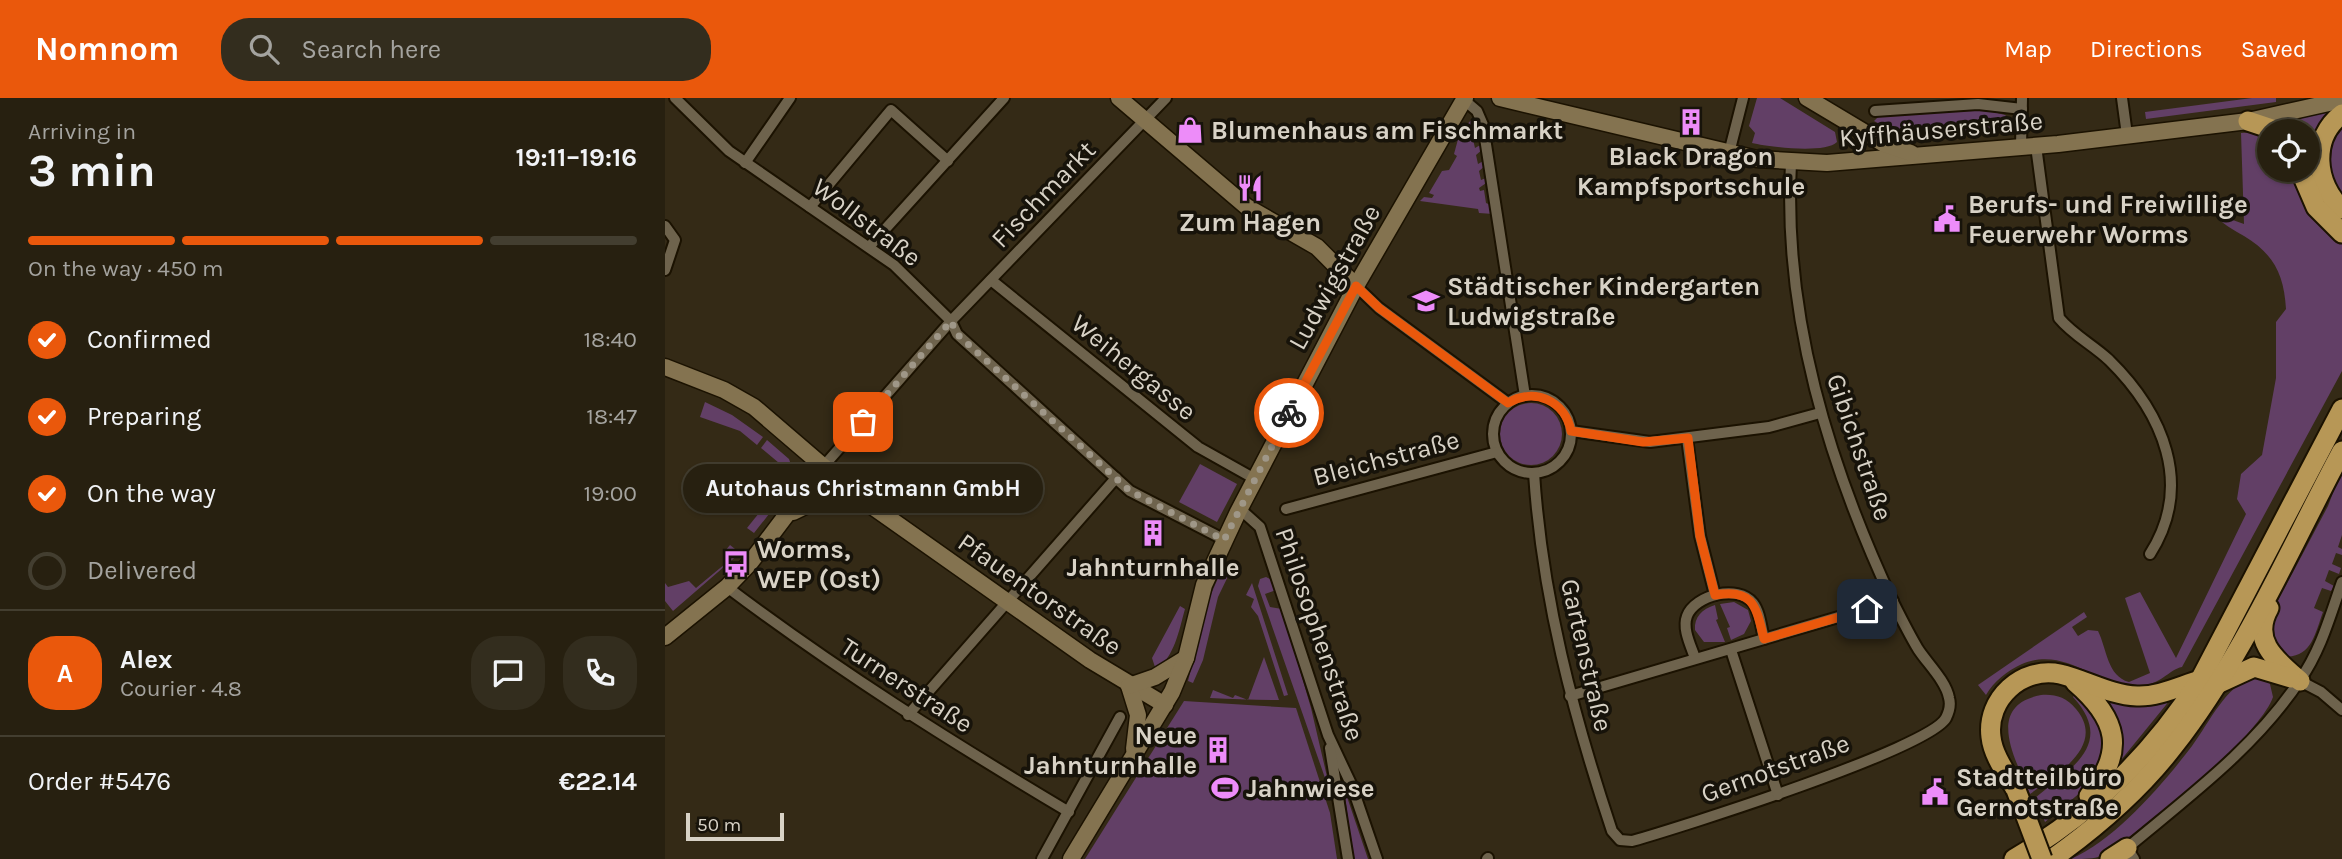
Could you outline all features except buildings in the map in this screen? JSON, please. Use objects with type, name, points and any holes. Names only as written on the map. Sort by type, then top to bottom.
[{"type":"highway","points":[[2342,114],[2325,137],[2320,168],[2325,187],[2342,209]]},
{"type":"highway","points":[[2248,121],[2257,124]]},
{"type":"highway","points":[[2305,182],[2316,207],[2342,233]]},
{"type":"highway","points":[[2052,859],[2086,835],[2133,793],[2173,747],[2209,682],[2342,409]]},
{"type":"highway","points":[[2014,859],[2060,832],[2134,765],[2209,682],[2275,582],[2342,451]]},
{"type":"highway","points":[[2275,582],[2273,601],[2263,619],[2263,642],[2277,661],[2300,681]]},
{"type":"highway","points":[[2042,859],[2017,790],[1996,755],[1991,737],[1997,704],[2009,688],[2029,677],[2051,673],[2119,694],[2142,697],[2209,682],[2254,667],[2300,681]]},
{"type":"highway","points":[[2060,832],[2104,776],[2112,763],[2114,745],[2106,718],[2091,697],[2069,677]]},
{"type":"highway","points":[[2110,859],[2131,854]]},
{"type":"main road","points":[[1119,98],[1247,207],[1317,247],[1356,286]]},
{"type":"main road","name":"Kyffhäuserstraße","points":[[1500,98],[1709,149],[1791,163],[1930,156],[2029,147],[2248,121],[2342,100]]},
{"type":"main road","points":[[1807,98],[1891,147],[1930,156]]},
{"type":"main road","name":"Ludwigstraße","points":[[1071,859],[1165,705],[1186,658],[1204,585],[1224,540],[1356,286],[1465,99]]},
{"type":"main road","name":"Pfauentorstraße","points":[[665,367],[723,390],[754,407],[859,497],[1004,606],[1165,705]]},
{"type":"main road","points":[[665,637],[727,587],[766,545],[823,468]]},
{"type":"main road","points":[[785,517],[829,494],[859,497]]},
{"type":"main road","points":[[1131,762],[1138,715],[1129,685],[1162,673],[1186,658]]},
{"type":"street","name":"Wollstraße","points":[[675,98],[729,151],[894,265],[951,321],[957,334],[1130,491],[1224,540]]},
{"type":"street","points":[[745,163],[790,98]]},
{"type":"street","points":[[869,247],[1004,98]]},
{"type":"street","name":"Fischmarkt","points":[[823,468],[951,321],[1166,98]]},
{"type":"street","points":[[1729,153],[1743,98]]},
{"type":"street","points":[[2122,98],[2127,135]]},
{"type":"street","points":[[1465,99],[1477,111],[1483,125],[1525,396]]},
{"type":"street","name":"Kyffhäuserstraße","points":[[1875,111],[1961,101],[2022,104]]},
{"type":"street","points":[[2022,104],[2059,318],[2106,358],[2130,383],[2150,415],[2169,460],[2173,492],[2170,514],[2150,554]]},
{"type":"street","points":[[810,207],[891,110],[948,161]]},
{"type":"street","name":"Gibichstraße","points":[[1791,163],[1789,209],[1793,271],[1806,355],[1819,413],[1893,601],[1916,646],[1949,696],[1950,707],[1941,724]]},
{"type":"street","points":[[665,226],[675,240],[665,270]]},
{"type":"street","name":"Weihergasse","points":[[992,280],[1198,447],[1255,479]]},
{"type":"street","points":[[1356,286],[1379,308],[1508,403]]},
{"type":"street","points":[[1525,396],[1537,396],[1558,405],[1569,422],[1571,431],[1565,455],[1546,471],[1534,473],[1512,468],[1497,452],[1494,426],[1508,403],[1525,396]]},
{"type":"street","points":[[1571,431],[1643,442],[1769,426],[1819,413]]},
{"type":"street","points":[[1688,438],[1700,536],[1715,595]]},
{"type":"street","name":"Bleichstraße","points":[[1286,509],[1497,452]]},
{"type":"street","name":"Gartenstraße","points":[[1534,473],[1547,591],[1570,696],[1612,831],[1620,840]]},
{"type":"street","points":[[908,715],[1116,478]]},
{"type":"street","name":"Philosophenstraße","points":[[1240,509],[1260,527],[1328,735],[1352,786],[1377,859]]},
{"type":"street","points":[[2131,854],[2262,728],[2300,681],[2325,633],[2342,582]]},
{"type":"street","name":"Turnerstraße","points":[[727,587],[819,656],[908,715],[1069,812]]},
{"type":"street","points":[[1695,658],[1686,631],[1687,616],[1695,606],[1715,595],[1734,593],[1751,600],[1757,611],[1764,639]]},
{"type":"street","points":[[1570,696],[1893,601]]},
{"type":"street","points":[[1731,650],[1778,795]]},
{"type":"street","points":[[2300,681],[2342,710]]},
{"type":"street","points":[[1042,859],[1120,717]]},
{"type":"street","name":"Gernotstraße","points":[[1620,840],[1632,841],[1778,795],[1917,738],[1941,724]]},
{"type":"street","points":[[1328,735],[1348,859]]},
{"type":"shaded area","points":[[1757,98],[1780,98],[1835,132],[1837,142],[1831,146],[1809,149],[1752,143],[1755,133],[1749,126]]},
{"type":"shaded area","points":[[2252,98],[2276,98],[2276,102],[2146,119],[2145,112]]},
{"type":"shaded area","points":[[1982,109],[2005,115],[2012,122],[2005,128],[1921,134],[1889,128],[1874,121],[1880,115]]},
{"type":"shaded area","points":[[2329,109],[2331,112],[2320,160],[2320,119],[2286,119]]},
{"type":"shaded area","points":[[1474,117],[1480,129],[1472,135],[1475,148],[1482,144],[1483,149],[1476,155],[1478,164],[1485,160],[1486,165],[1479,171],[1481,180],[1488,177],[1489,181],[1479,188],[1480,191],[1484,190],[1486,203],[1493,206],[1493,214],[1479,213],[1478,209],[1420,201],[1424,197],[1432,198],[1434,195],[1429,193],[1442,171],[1449,170],[1457,156],[1454,154],[1460,132]]},
{"type":"shaded area","points":[[2342,120],[2342,204],[2323,157]]},
{"type":"shaded area","points":[[2257,132],[2257,182],[2302,182],[2342,241],[2342,371],[2182,667],[2151,684],[2135,686],[2106,680],[2066,663],[2038,660],[2022,664],[2006,673],[1986,695],[1978,685],[2084,612],[2087,617],[2072,627],[2078,636],[2088,630],[2098,631],[2116,674],[2129,682],[2150,673],[2125,598],[2140,592],[2176,658],[2246,514],[2237,499],[2241,474],[2262,455],[2276,378],[2276,322],[2286,309],[2280,276],[2270,258],[2213,213],[2244,224],[2241,133]]},
{"type":"shaded area","points":[[705,402],[732,415],[763,437],[757,445],[740,431],[700,417]]},
{"type":"shaded area","points":[[1531,403],[1553,412],[1562,434],[1553,456],[1531,465],[1509,456],[1500,434],[1509,412]]},
{"type":"shaded area","points":[[767,440],[789,459],[794,473],[784,487],[788,490],[754,533],[747,528],[791,473],[761,448]]},
{"type":"shaded area","points":[[1200,464],[1237,484],[1217,522],[1179,502]]},
{"type":"shaded area","points":[[2342,469],[2342,535],[2338,547],[2342,549],[2342,555],[2336,553],[2332,564],[2341,568],[2339,574],[2329,570],[2325,581],[2334,586],[2331,591],[2322,588],[2314,608],[2323,612],[2306,650],[2292,656],[2282,656],[2271,647],[2271,614],[2328,506]]},
{"type":"shaded area","points":[[730,545],[740,553],[673,611],[665,601],[665,583],[668,587],[689,581],[696,588],[731,559],[725,551]]},
{"type":"shaded area","points":[[1225,562],[1233,566],[1218,597],[1203,660],[1193,683],[1188,681],[1208,601]]},
{"type":"shaded area","points":[[1266,577],[1272,580],[1276,590],[1265,594],[1270,607],[1282,609],[1311,708],[1332,798],[1258,586],[1260,579]]},
{"type":"shaded area","points":[[1252,583],[1288,695],[1284,696],[1258,616],[1251,607],[1254,599],[1246,595]]},
{"type":"shaded area","points":[[1734,602],[1748,610],[1751,621],[1744,634],[1731,640],[1727,628],[1730,627],[1720,604]]},
{"type":"shaded area","points":[[1715,605],[1716,620],[1725,642],[1704,642],[1695,630],[1697,617]]},
{"type":"shaded area","points":[[1180,606],[1185,609],[1175,642],[1168,658],[1156,670],[1152,658]]},
{"type":"shaded area","points":[[1264,657],[1279,700],[1248,699]]},
{"type":"shaded area","points":[[2255,675],[2269,680],[2273,697],[2246,736],[2167,808],[2116,846],[2098,857],[2071,859],[2104,839],[2137,810],[2192,746],[2226,696]]},
{"type":"shaded area","points":[[1213,690],[1233,698],[1235,695],[1247,699],[1210,698]]},
{"type":"shaded area","points":[[2077,691],[2102,723],[2106,759],[2081,792],[2045,822],[2035,798],[2074,766],[2089,742],[2090,729],[2085,714],[2073,697]]},
{"type":"shaded area","points":[[2097,692],[2170,700],[2121,760],[2120,740],[2115,724]]},
{"type":"shaded area","points":[[2041,695],[2060,697],[2072,705],[2084,722],[2086,735],[2082,747],[2064,769],[2030,794],[2012,752],[2009,723],[2013,711],[2023,701]]},
{"type":"shaded area","name":"Jahnwiese","points":[[1184,701],[1296,708],[1330,813],[1337,859],[1085,859]]},
{"type":"shaded area","points":[[1344,788],[1368,859],[1353,859]]},
{"type":"way so far","points":[[863,422],[951,321],[957,334],[1130,491],[1224,540],[1289,413]]},
{"type":"place","name":"Black Dragon Kampfsportschule","points":[[1691,122]]},
{"type":"place","name":"Blumenhaus am Fischmarkt","points":[[1190,130]]},
{"type":"place","name":"Zum Hagen","points":[[1250,188]]},
{"type":"place","name":"Berufs- und Freiwillige Feuerwehr Worms","points":[[1947,219]]},
{"type":"place","name":"Städtischer Kindergarten Ludwigstraße","points":[[1426,301]]},
{"type":"place","name":"Autohaus Christmann GmbH","points":[[863,422]]},
{"type":"place","name":"Jahnturnhalle","points":[[1153,533]]},
{"type":"place","name":"Worms, WEP (Ost)","points":[[736,564]]},
{"type":"place","name":"Neue Jahnturnhalle","points":[[1218,750]]},
{"type":"place","name":"Jahnwiese","points":[[1225,788]]},
{"type":"place","name":"Stadtteilbüro Gernotstraße","points":[[1935,792]]},
{"type":"route","points":[[1289,413],[1356,286],[1379,308],[1508,403],[1525,396],[1548,399],[1564,413],[1571,431],[1605,434],[1643,442],[1688,438],[1700,536],[1715,595],[1734,593],[1751,600],[1757,611],[1764,639],[1867,609]]}]
